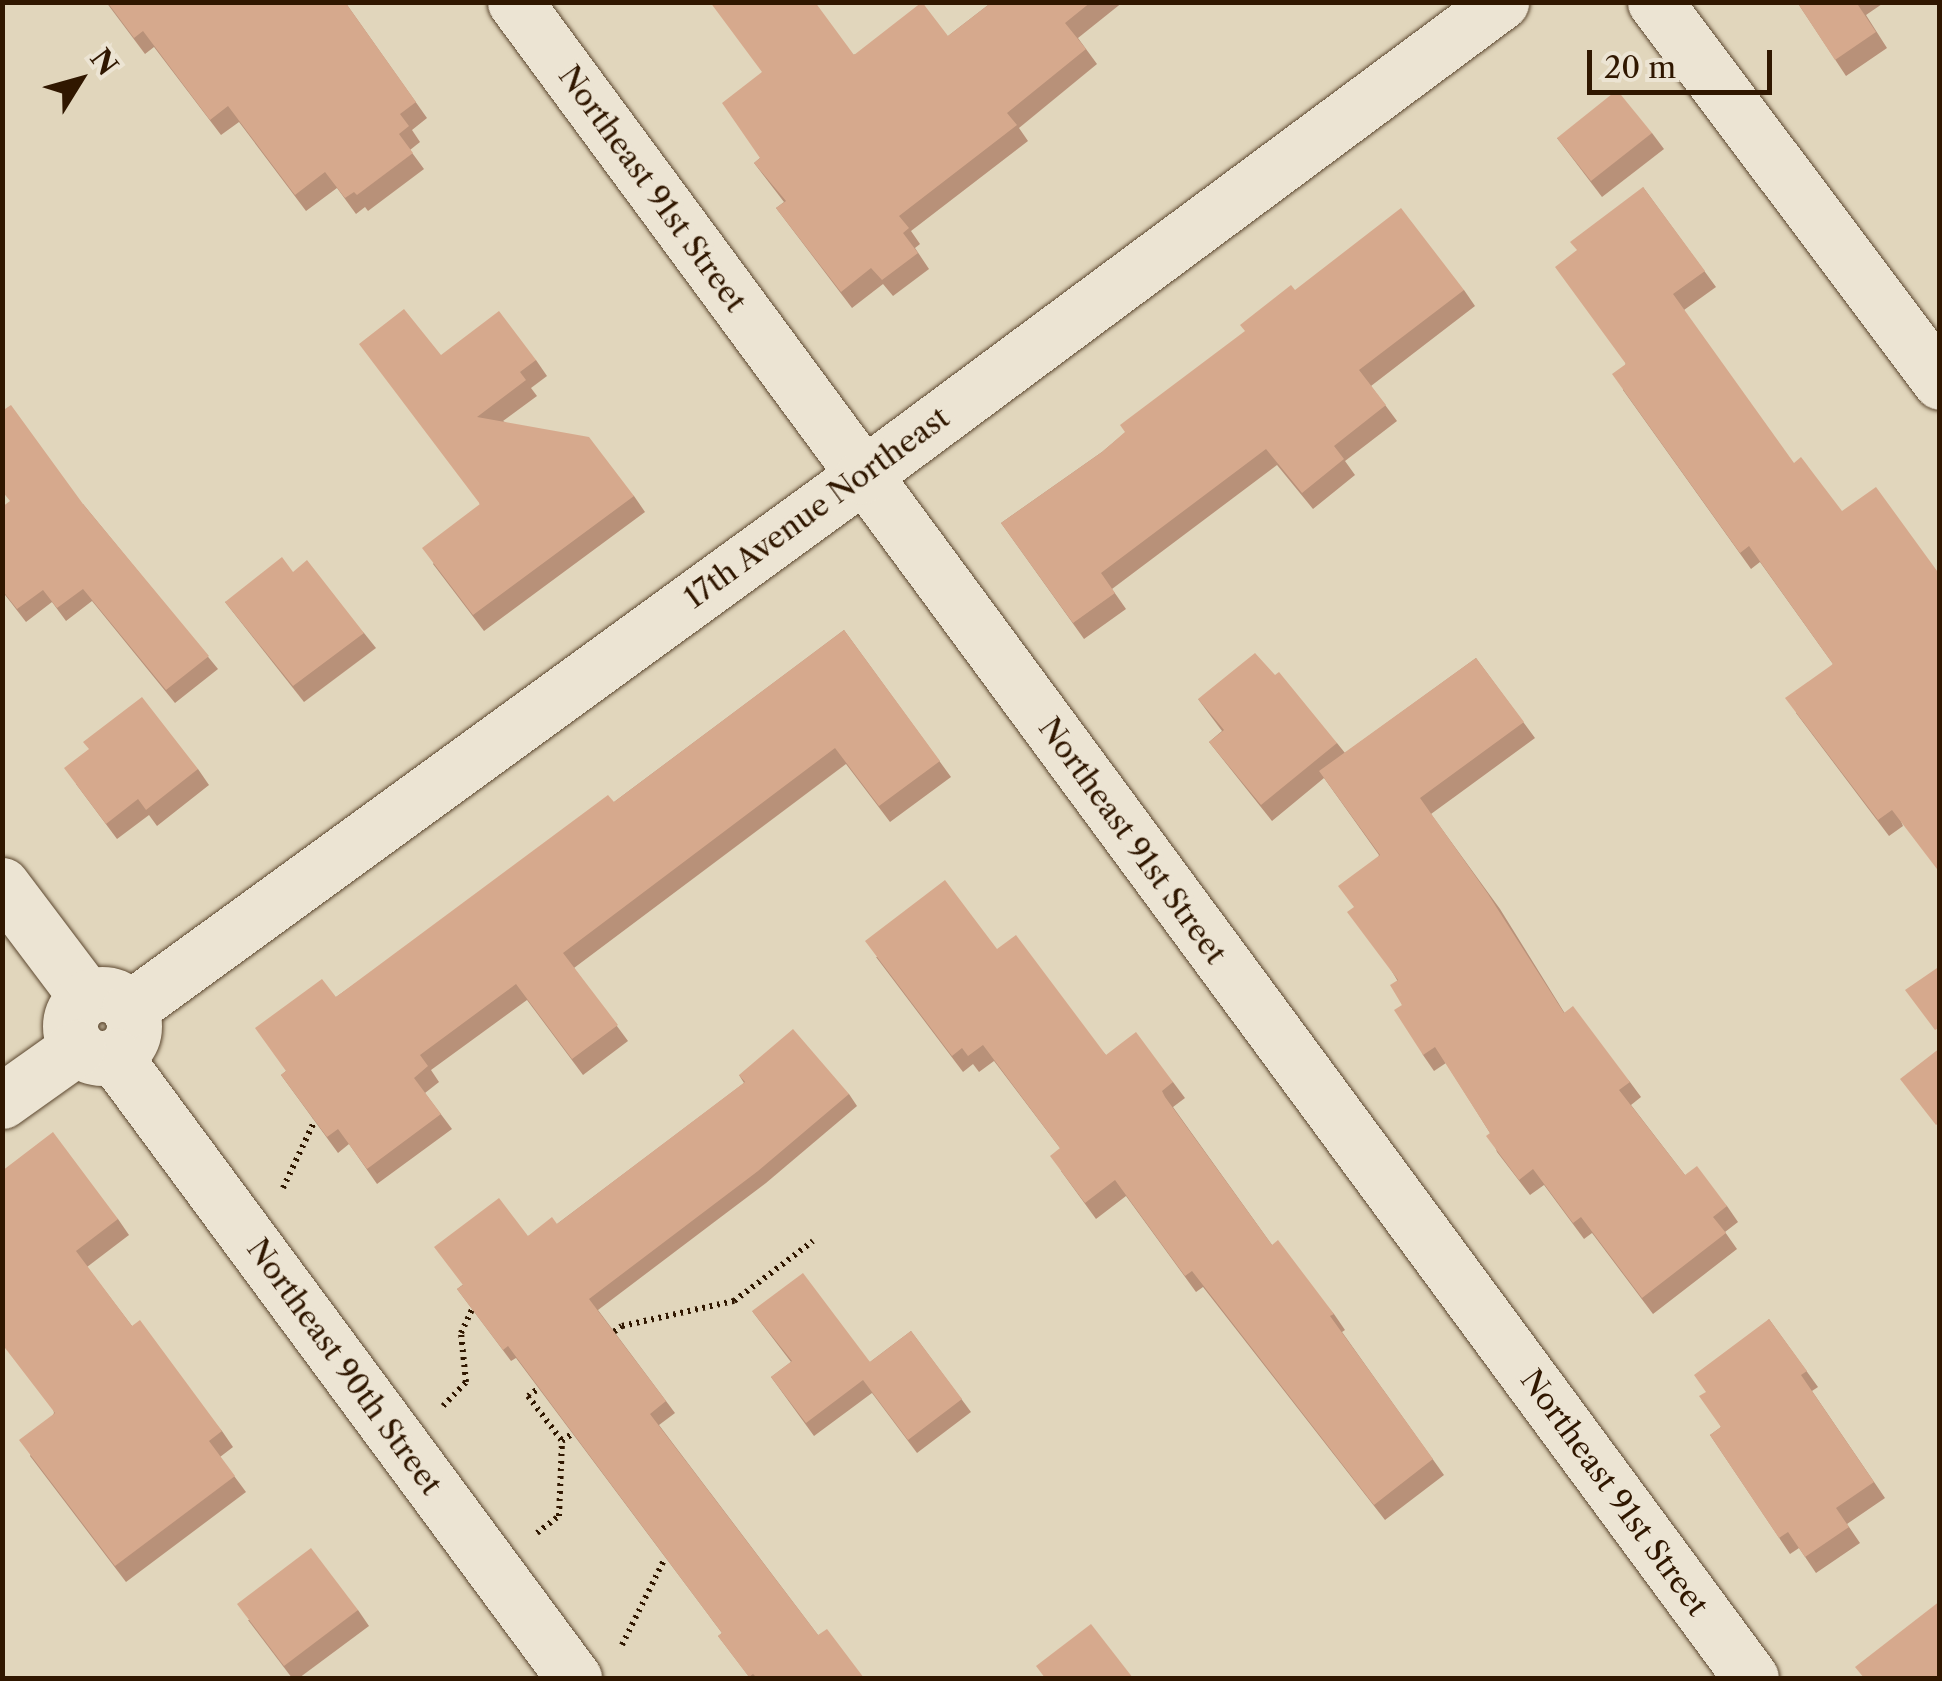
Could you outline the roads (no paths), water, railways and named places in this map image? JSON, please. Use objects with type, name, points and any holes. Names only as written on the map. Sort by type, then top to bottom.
[{"type":"street","name":"Northeast 91st Street","points":[[515,2],[1751,1678]]},
{"type":"street","name":"17th Avenue Northeast","points":[[2,1101],[862,476],[1501,2]]},
{"type":"street","points":[[1655,2],[1940,382]]},
{"type":"street","name":"Northeast 90th Street","points":[[2,886],[102,1027],[595,1668]]}]
